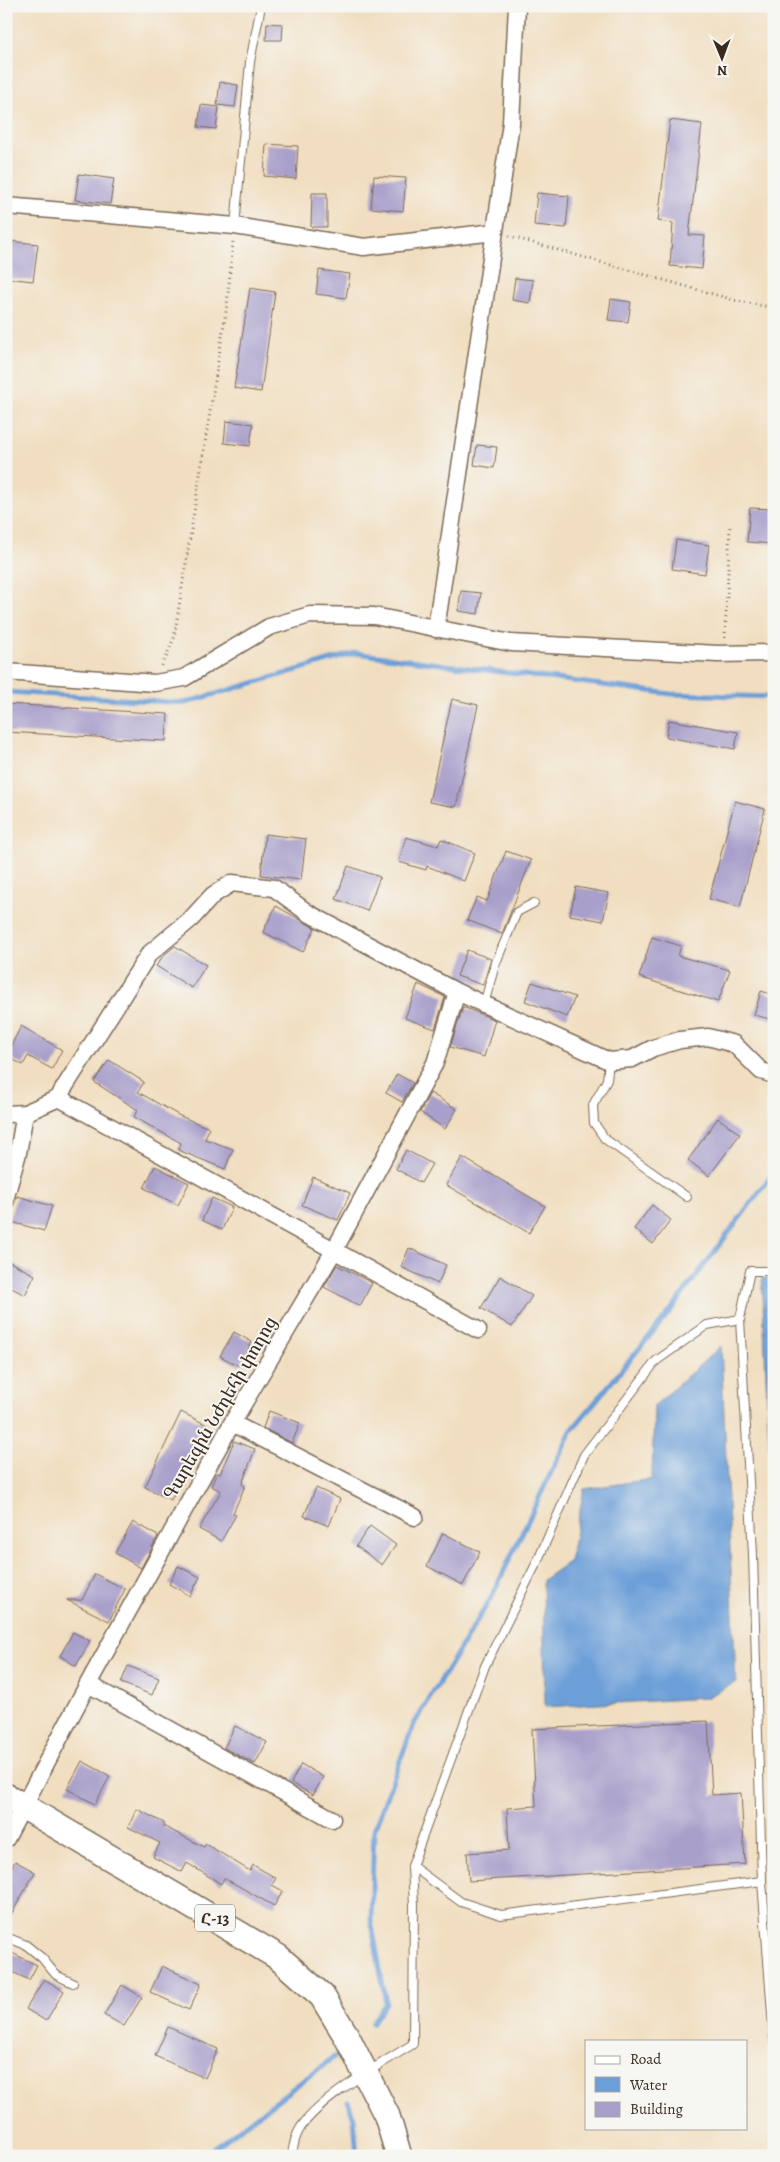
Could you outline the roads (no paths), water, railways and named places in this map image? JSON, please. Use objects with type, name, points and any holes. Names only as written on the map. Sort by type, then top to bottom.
[{"type":"main road","name":"Հ-13","points":[[16,1801],[278,1957],[322,1996],[347,2037],[387,2116],[399,2156]]},
{"type":"street","points":[[436,629],[511,123],[517,6]]},
{"type":"street","points":[[6,206],[235,226],[364,247],[495,232]]},
{"type":"street","points":[[6,672],[155,682],[184,678],[269,627],[310,615],[374,616],[511,643],[718,654],[774,653]]},
{"type":"street","points":[[6,1114],[25,1113],[59,1098],[111,1011],[149,954],[191,919],[212,894],[232,883],[274,888],[308,913],[457,992],[609,1061],[632,1059],[653,1048],[680,1040],[708,1037],[734,1044],[761,1071],[774,1075]]},
{"type":"street","name":"Գարեգին Նժդեհի փողոց","points":[[6,1839],[16,1801],[88,1684],[232,1423],[335,1249],[435,1063],[457,992]]},
{"type":"street","points":[[59,1098],[335,1249],[478,1330]]},
{"type":"street","points":[[6,1196],[25,1113]]},
{"type":"street","points":[[232,1423],[415,1517]]},
{"type":"street","points":[[88,1684],[332,1819]]},
{"type":"lane","points":[[235,226],[250,62],[261,6]]},
{"type":"lane","points":[[484,1004],[494,965],[517,912],[534,903]]},
{"type":"lane","points":[[609,1061],[607,1080],[593,1105],[594,1124],[606,1139],[687,1197]]},
{"type":"lane","points":[[774,1271],[750,1271],[740,1319],[752,1554],[762,1881],[774,2040]]},
{"type":"lane","points":[[292,2156],[293,2142],[301,2127],[321,2106],[365,2073],[413,2044],[414,1905],[412,1866],[485,1666],[538,1560],[584,1455],[656,1361],[707,1325],[740,1319]]},
{"type":"lane","points":[[412,1866],[461,1902],[501,1915],[762,1881]]},
{"type":"lane","points":[[6,1937],[26,1945],[42,1958],[56,1975],[73,1983]]},
{"type":"water","points":[[762,1278],[774,1278],[774,1548],[773,1548]]},
{"type":"water","points":[[721,1346],[736,1682],[706,1698],[545,1707],[543,1580],[570,1561],[584,1489],[652,1479],[654,1406]]},
{"type":"waterway","points":[[6,692],[185,703],[355,653],[671,694],[774,697]]},
{"type":"waterway","points":[[372,2023],[386,2003],[371,1920],[374,1830],[414,1724],[491,1598],[571,1431],[668,1314],[774,1172]]},
{"type":"waterway","points":[[204,2156],[334,2057]]},
{"type":"waterway","points":[[348,2102],[354,2118],[357,2156]]}]
